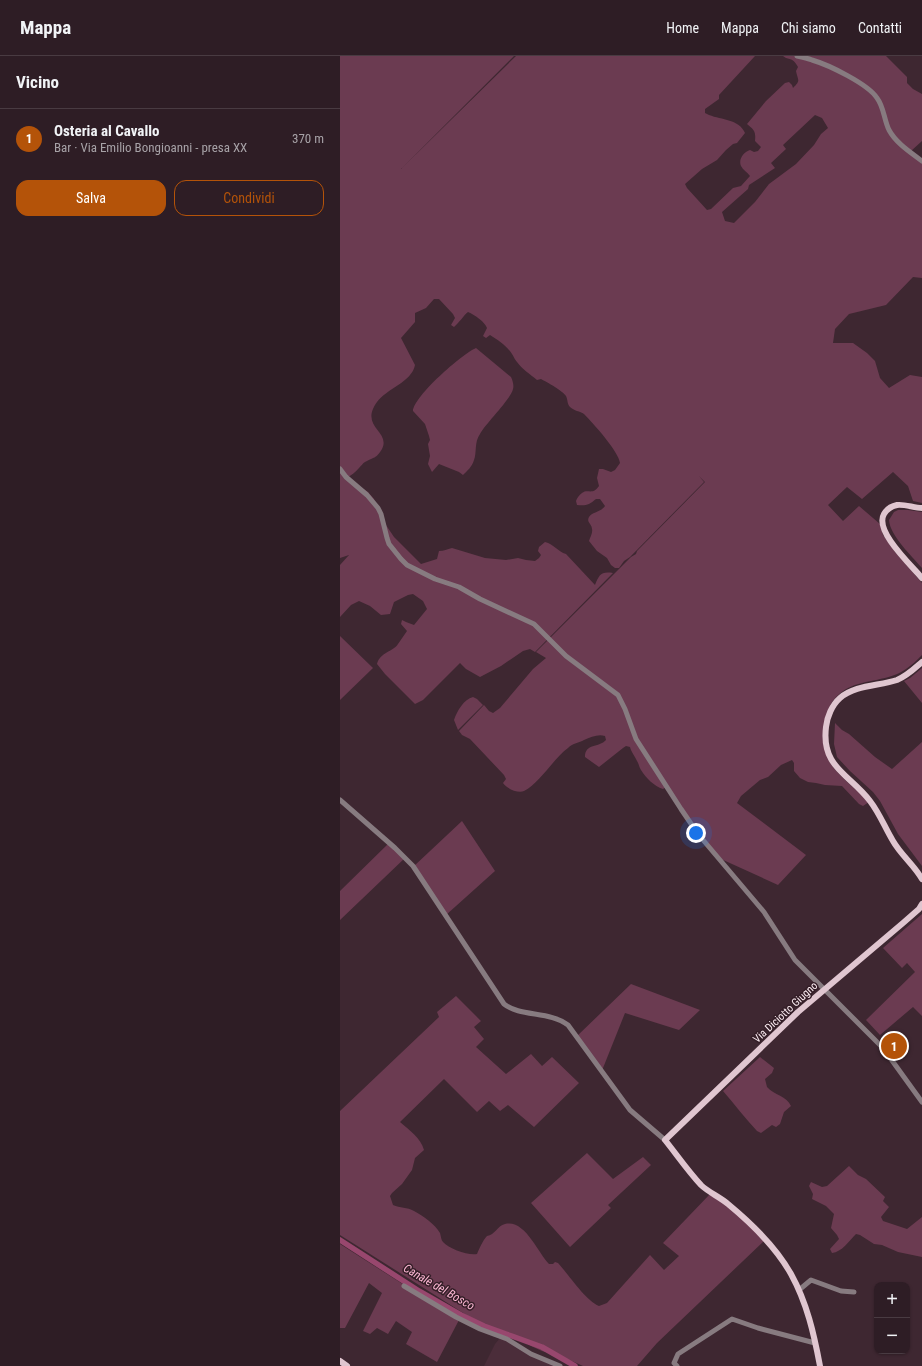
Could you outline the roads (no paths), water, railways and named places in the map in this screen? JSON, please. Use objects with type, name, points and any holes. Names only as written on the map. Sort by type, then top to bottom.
[{"type":"main road","points":[[922,508],[896,505],[887,510],[882,520],[885,533],[922,578]]},
{"type":"main road","points":[[922,662],[912,671],[899,679],[858,689],[845,694],[840,698],[832,709],[828,718],[825,740],[826,749],[833,763],[872,803],[893,842],[922,879]]},
{"type":"main road","name":"Via Diciotto Giugno","points":[[665,1140],[798,1012],[913,914],[922,904]]},
{"type":"main road","points":[[665,1140],[702,1186],[728,1203],[768,1243],[783,1262],[799,1290],[808,1311],[820,1366]]},
{"type":"main road","points":[[340,1361],[347,1366]]},
{"type":"street","points":[[797,56],[830,67],[866,87],[878,99],[886,123],[893,136],[904,148],[922,161]]},
{"type":"street","points":[[340,469],[346,477],[367,495],[382,514],[386,538],[407,565],[435,579],[459,587],[480,599],[534,624],[554,646],[618,695],[636,739],[689,823],[764,912],[795,960],[883,1048],[922,1102]]},
{"type":"street","points":[[340,800],[395,848],[413,866],[504,1004],[512,1009],[553,1018],[568,1025],[630,1110],[665,1140]]},
{"type":"street","points":[[799,1290],[812,1280],[841,1292],[854,1292]]},
{"type":"street","points":[[404,1286],[456,1317],[480,1329],[507,1339],[531,1354],[558,1366]]},
{"type":"street","points":[[677,1366],[674,1363],[678,1354],[732,1319],[758,1328],[815,1343]]},
{"type":"waterway","name":"Canale del Bosco","points":[[340,1240],[419,1291],[461,1315],[484,1326],[542,1347],[575,1366]]},
{"type":"place","name":"Osteria al Cavallo","points":[[894,1046]]}]
